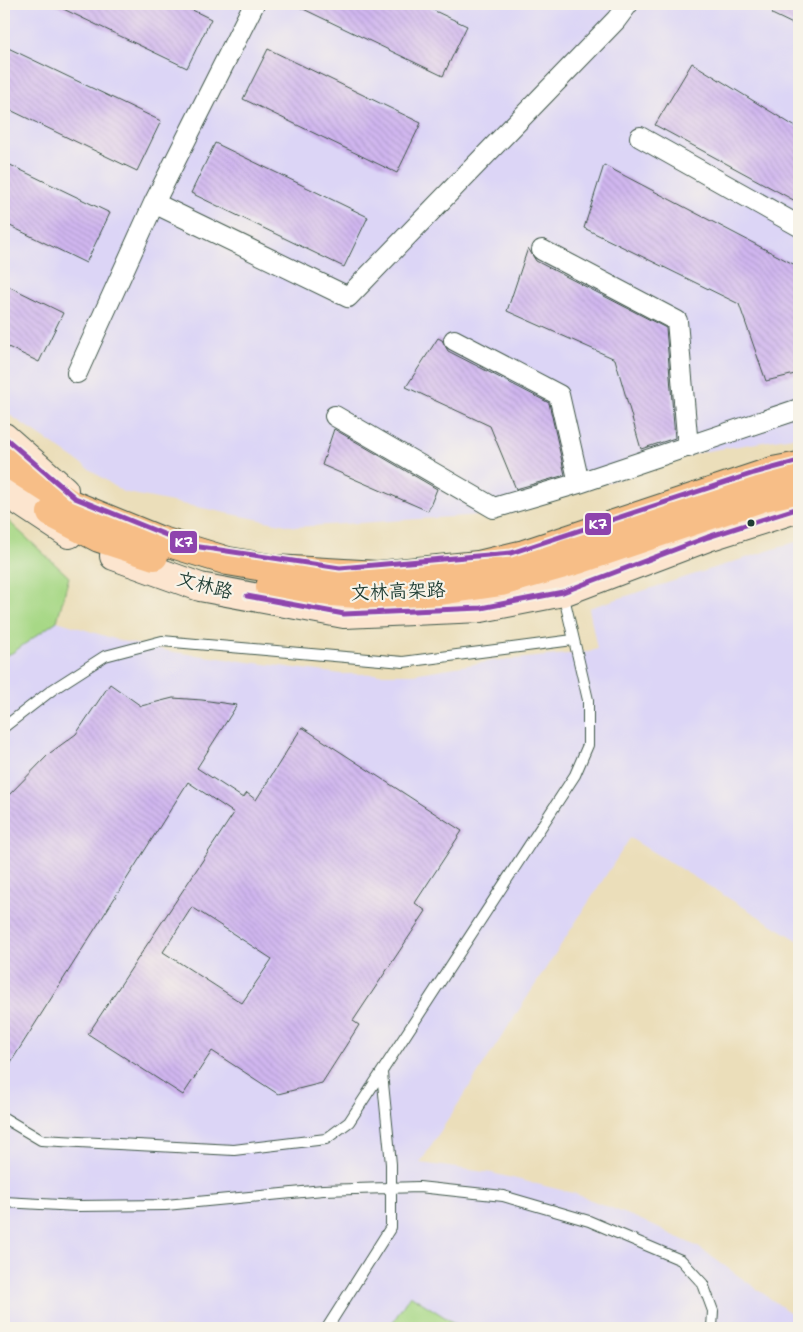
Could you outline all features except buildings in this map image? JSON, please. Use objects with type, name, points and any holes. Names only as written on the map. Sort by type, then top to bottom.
[{"type":"highway","points":[[4,446],[16,479]]},
{"type":"highway","name":"文林高架路","points":[[4,461],[16,479],[47,511],[99,538],[189,567],[263,587],[370,595],[433,592],[501,582],[578,560],[764,497],[799,489]]},
{"type":"highway","name":"文林高架路","points":[[16,479],[159,540],[228,561],[276,569],[378,575],[478,565],[524,554],[773,471],[799,466]]},
{"type":"main road","name":"文林路","points":[[4,437],[75,498],[193,546],[340,568],[511,553],[799,460]]},
{"type":"main road","name":"文林路","points":[[4,491],[88,547],[200,587],[344,614],[481,608],[562,592],[708,538],[799,508]]},
{"type":"street","points":[[77,373],[154,203],[254,4]]},
{"type":"street","points":[[154,203],[348,297],[616,20],[628,4]]},
{"type":"street","points":[[640,136],[799,226]]},
{"type":"street","points":[[542,250],[676,321],[688,447]]},
{"type":"street","points":[[454,340],[559,395],[578,483]]},
{"type":"street","points":[[335,416],[494,508],[578,483],[799,409]]},
{"type":"lane","points":[[4,1118],[41,1140],[64,1143],[234,1150],[326,1139],[350,1122],[576,775],[588,745],[588,707],[562,592]]},
{"type":"lane","points":[[4,727],[52,690],[106,656],[162,641],[403,662],[573,640]]},
{"type":"lane","points":[[327,1328],[391,1228],[392,1188],[382,1073]]},
{"type":"lane","points":[[4,1202],[77,1206],[166,1204],[323,1190],[419,1187],[503,1196],[589,1220],[681,1260],[704,1284],[713,1311],[712,1328]]},
{"type":"shaded area","points":[[4,4],[799,4],[799,436],[701,452],[512,513],[296,527],[123,492],[4,411]]},
{"type":"shaded area","points":[[799,541],[799,941],[630,838],[420,1163],[492,1173],[573,1193],[639,1219],[698,1247],[799,1319],[799,1328],[4,1328],[4,656],[12,653],[57,621],[121,641],[173,652],[341,674],[413,674],[493,661],[589,652],[597,649],[589,608]]},
{"type":"green space","points":[[4,517],[69,577],[57,621],[12,653],[4,656]]},
{"type":"green space","points":[[410,1295],[462,1328],[389,1328]]},
{"type":"transit line","name":"K7","points":[[4,437],[75,498],[193,546],[340,568],[511,553],[754,473],[799,461]]},
{"type":"transit line","name":"K7","points":[[247,596],[344,614],[481,608],[563,592],[708,537],[799,508]]}]
